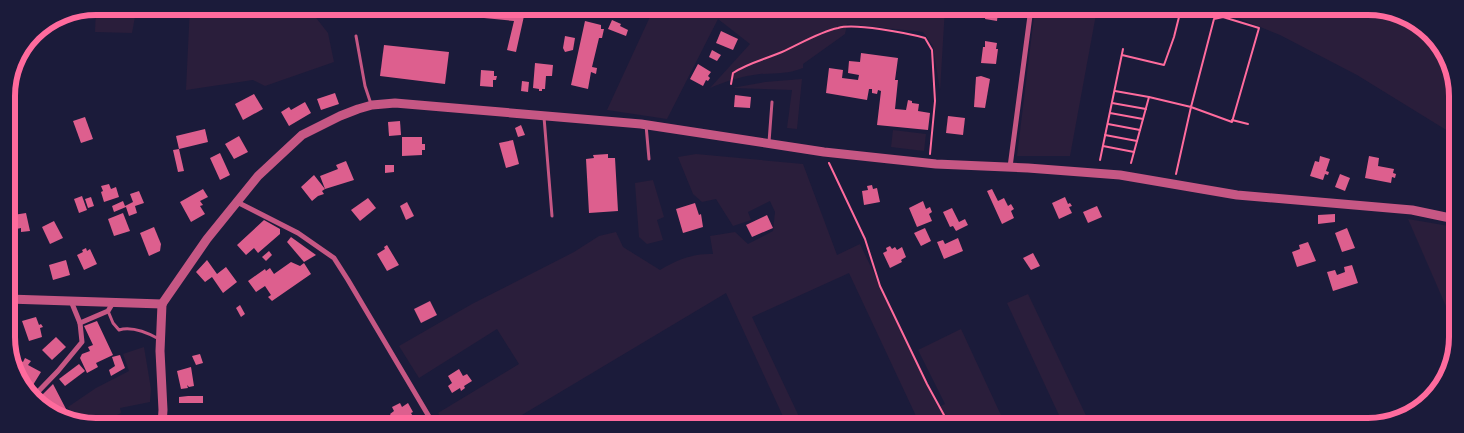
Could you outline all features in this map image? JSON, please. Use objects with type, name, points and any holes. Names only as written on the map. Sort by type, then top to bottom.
[{"type":"street","points":[[1010,167],[1030,15]]},
{"type":"street","points":[[162,418],[160,339],[162,304],[207,239],[258,176],[302,135],[340,116],[372,105],[395,103],[544,117],[646,124],[824,152],[929,164],[1010,167],[1120,175],[1237,196],[1412,210],[1449,218]]},
{"type":"street","points":[[237,202],[298,233],[334,258],[430,418]]},
{"type":"street","points":[[15,299],[162,304]]},
{"type":"street","points":[[38,393],[64,365],[82,342],[80,323],[70,301]]},
{"type":"street","points":[[80,323],[108,311],[114,301]]},
{"type":"lane","points":[[356,36],[365,86],[372,105]]},
{"type":"lane","points":[[769,143],[772,102]]},
{"type":"lane","points":[[544,117],[552,216]]},
{"type":"lane","points":[[646,124],[650,158]]},
{"type":"lane","points":[[108,311],[113,323],[119,330],[124,328],[146,332],[160,339]]},
{"type":"path","points":[[1122,55],[1164,65],[1180,15]]},
{"type":"path","points":[[1175,176],[1214,19],[1223,17],[1259,28],[1232,120]]},
{"type":"path","points":[[731,84],[733,73],[742,66],[782,52],[838,28],[848,26],[910,33],[925,38],[932,50],[935,101],[929,164]]},
{"type":"path","points":[[1100,160],[1123,49]]},
{"type":"path","points":[[1114,91],[1191,107],[1232,122],[1232,120],[1248,124]]},
{"type":"path","points":[[1130,163],[1149,97]]},
{"type":"path","points":[[1112,102],[1146,109]]},
{"type":"path","points":[[1110,114],[1143,119]]},
{"type":"path","points":[[1108,124],[1140,130]]},
{"type":"path","points":[[1105,135],[1137,141]]},
{"type":"path","points":[[1103,146],[1134,152]]},
{"type":"path","points":[[824,152],[865,239],[880,286],[927,384],[946,418]]},
{"type":"shaded area","points":[[96,15],[135,15],[132,33],[95,32]]},
{"type":"shaded area","points":[[190,15],[314,15],[328,33],[334,62],[265,86],[253,80],[186,90]]},
{"type":"shaded area","points":[[651,15],[945,15],[940,91],[933,46],[923,32],[847,24],[845,34],[803,64],[803,68],[787,72],[747,76],[710,88],[750,44],[718,19],[667,119],[607,110]]},
{"type":"shaded area","points":[[1034,15],[1096,15],[1070,156],[1017,156]]},
{"type":"shaded area","points":[[1231,15],[1368,15],[1389,18],[1409,26],[1425,39],[1435,51],[1445,70],[1449,96],[1449,132],[1357,75],[1280,35]]},
{"type":"shaded area","points":[[802,79],[797,129],[787,128],[792,90],[732,88],[765,82]]},
{"type":"shaded area","points":[[893,130],[926,134],[924,151],[891,147]]},
{"type":"shaded area","points":[[696,154],[803,164],[837,255],[860,244],[938,407],[945,404],[918,350],[961,329],[1002,418],[912,418],[916,416],[849,273],[752,317],[800,418],[784,418],[726,293],[517,418],[441,418],[438,413],[519,364],[497,329],[419,378],[399,346],[472,304],[574,252],[599,236],[616,232],[623,247],[660,270],[685,258],[713,254],[710,236],[735,232],[748,244],[773,231],[775,212],[770,201],[748,212],[751,220],[733,226],[716,199],[702,202],[693,194],[678,157]]},
{"type":"shaded area","points":[[653,180],[664,217],[657,220],[663,240],[647,244],[639,237],[635,183]]},
{"type":"shaded area","points":[[1408,219],[1449,226],[1449,313]]},
{"type":"shaded area","points":[[1028,294],[1087,418],[1060,418],[1007,303]]},
{"type":"shaded area","points":[[144,347],[151,389],[150,402],[120,408],[121,413],[111,418],[85,417],[72,414],[68,407],[96,388],[129,371],[123,354]]},
{"type":"building","points":[[484,15],[524,16],[516,52],[507,50],[514,21],[484,18]]},
{"type":"building","points":[[985,15],[998,15],[997,21],[985,19]]},
{"type":"building","points":[[612,20],[628,30],[626,36],[608,29]]},
{"type":"building","points":[[585,21],[601,25],[601,29],[604,29],[602,38],[599,38],[592,67],[597,68],[596,74],[591,72],[588,89],[571,85]]},
{"type":"building","points":[[721,31],[738,39],[733,50],[716,43]]},
{"type":"building","points":[[565,36],[575,38],[573,50],[565,52],[563,48]]},
{"type":"building","points":[[985,41],[997,43],[996,64],[981,63]]},
{"type":"building","points":[[384,45],[449,52],[445,84],[380,76]]},
{"type":"building","points":[[712,50],[721,55],[717,61],[709,57]]},
{"type":"building","points":[[861,53],[898,58],[895,80],[898,80],[895,109],[906,110],[908,100],[919,104],[918,111],[930,113],[928,130],[877,125],[881,91],[878,90],[877,94],[872,93],[872,89],[869,89],[867,100],[826,93],[829,68],[843,70],[842,78],[858,80],[859,75],[848,73],[849,61],[860,62]]},
{"type":"building","points":[[535,63],[553,65],[552,76],[546,76],[545,89],[542,89],[542,91],[533,88]]},
{"type":"building","points":[[698,64],[711,72],[708,76],[710,78],[708,81],[706,80],[703,86],[690,79]]},
{"type":"building","points":[[481,70],[494,71],[494,76],[497,76],[496,80],[493,80],[493,87],[480,86]]},
{"type":"building","points":[[981,76],[990,79],[985,108],[974,107],[976,77]]},
{"type":"building","points":[[522,81],[529,82],[528,92],[521,91]]},
{"type":"building","points":[[335,93],[339,104],[321,110],[317,99]]},
{"type":"building","points":[[254,94],[263,109],[243,120],[235,104]]},
{"type":"building","points":[[735,95],[751,97],[750,108],[734,107]]},
{"type":"building","points":[[305,102],[311,113],[289,126],[281,112],[289,107],[291,110]]},
{"type":"building","points":[[948,116],[965,118],[963,135],[946,133]]},
{"type":"building","points":[[85,117],[93,139],[81,143],[73,121]]},
{"type":"building","points":[[400,121],[401,135],[389,136],[388,122]]},
{"type":"building","points":[[521,125],[525,135],[518,137],[515,128]]},
{"type":"building","points":[[205,129],[208,142],[179,149],[176,136]]},
{"type":"building","points":[[239,136],[248,152],[234,159],[225,144]]},
{"type":"building","points":[[402,137],[422,137],[422,144],[425,144],[425,150],[422,150],[422,155],[402,156]]},
{"type":"building","points":[[513,140],[519,164],[506,168],[499,143]]},
{"type":"building","points":[[179,149],[184,171],[178,172],[173,150]]},
{"type":"building","points":[[220,153],[230,175],[220,180],[210,158]]},
{"type":"building","points":[[608,154],[608,158],[615,158],[618,211],[589,213],[586,159],[594,158],[593,155]]},
{"type":"building","points":[[1320,156],[1330,159],[1326,171],[1329,172],[1328,175],[1325,174],[1323,180],[1310,176],[1315,161],[1319,162]]},
{"type":"building","points":[[1369,156],[1379,158],[1378,166],[1394,169],[1393,173],[1396,174],[1395,178],[1392,177],[1391,183],[1365,178]]},
{"type":"building","points":[[346,161],[354,180],[325,189],[320,176],[338,169],[336,165]]},
{"type":"building","points":[[385,165],[394,165],[394,172],[385,173]]},
{"type":"building","points":[[1340,174],[1350,178],[1345,191],[1335,187]]},
{"type":"building","points":[[314,175],[325,189],[322,191],[324,194],[312,201],[301,187]]},
{"type":"building","points":[[109,184],[111,189],[116,187],[119,197],[104,202],[101,186]]},
{"type":"building","points":[[872,185],[873,189],[877,188],[880,202],[864,205],[862,191],[868,190],[867,186]]},
{"type":"building","points":[[203,189],[208,197],[200,201],[203,205],[200,206],[205,214],[191,222],[180,202]]},
{"type":"building","points":[[992,189],[998,201],[1004,198],[1008,206],[1011,204],[1014,209],[1011,211],[1014,218],[1002,224],[987,191]]},
{"type":"building","points":[[139,191],[144,203],[135,206],[137,213],[129,216],[126,207],[114,212],[112,206],[123,201],[125,206],[133,202],[130,194]]},
{"type":"building","points":[[82,196],[87,210],[79,213],[74,199]]},
{"type":"building","points":[[91,197],[94,206],[88,208],[85,199]]},
{"type":"building","points":[[1065,197],[1068,204],[1070,203],[1072,206],[1069,207],[1072,213],[1059,219],[1052,203]]},
{"type":"building","points":[[368,198],[376,208],[360,221],[351,210]]},
{"type":"building","points":[[923,201],[926,209],[930,207],[932,212],[929,214],[932,221],[917,227],[909,208]]},
{"type":"building","points":[[407,202],[414,216],[406,220],[400,206]]},
{"type":"building","points":[[695,203],[699,215],[701,214],[703,227],[683,233],[676,209]]},
{"type":"building","points":[[1097,206],[1102,217],[1088,223],[1083,212]]},
{"type":"building","points":[[952,208],[959,222],[965,219],[968,225],[956,231],[953,226],[950,227],[943,212]]},
{"type":"building","points":[[26,213],[30,231],[21,232],[21,228],[15,229],[15,215]]},
{"type":"building","points":[[123,213],[130,231],[114,236],[108,219]]},
{"type":"building","points":[[1335,214],[1335,222],[1318,224],[1318,215]]},
{"type":"building","points":[[767,215],[773,228],[752,237],[746,225]]},
{"type":"building","points":[[264,220],[280,229],[280,234],[258,253],[254,248],[246,255],[237,245]]},
{"type":"building","points":[[54,221],[63,238],[50,244],[42,227]]},
{"type":"building","points":[[154,227],[161,244],[160,251],[149,256],[140,233]]},
{"type":"building","points":[[925,228],[931,241],[921,246],[914,233]]},
{"type":"building","points":[[1347,228],[1355,248],[1342,252],[1335,233]]},
{"type":"building","points":[[291,237],[316,255],[304,262],[287,242]]},
{"type":"building","points":[[958,238],[963,251],[944,259],[937,242],[943,240],[945,244]]},
{"type":"building","points":[[1308,242],[1316,261],[1297,267],[1292,252],[1300,249],[1299,245]]},
{"type":"building","points":[[387,245],[399,265],[387,271],[377,254],[385,249],[384,247]]},
{"type":"building","points":[[890,246],[892,249],[895,247],[897,250],[902,247],[906,257],[901,260],[902,262],[890,268],[883,253]]},
{"type":"building","points":[[86,248],[87,251],[90,249],[97,264],[84,270],[77,255]]},
{"type":"building","points":[[269,251],[272,255],[266,261],[262,257]]},
{"type":"building","points":[[1033,253],[1040,266],[1031,270],[1023,258]]},
{"type":"building","points":[[66,260],[70,275],[53,280],[49,265]]},
{"type":"building","points":[[207,260],[217,274],[226,267],[237,282],[223,293],[212,277],[205,282],[196,272]]},
{"type":"building","points":[[291,262],[300,266],[304,263],[311,274],[272,301],[268,297],[271,295],[265,286],[256,292],[248,281],[265,269],[266,271],[270,268],[274,274]]},
{"type":"building","points":[[1352,265],[1358,283],[1333,291],[1327,272],[1335,270],[1337,275],[1345,272],[1344,267]]},
{"type":"building","points":[[430,301],[437,315],[421,323],[414,309]]},
{"type":"building","points":[[240,305],[245,314],[241,317],[236,308]]},
{"type":"building","points":[[36,317],[39,325],[41,324],[43,327],[40,328],[42,337],[29,341],[22,321]]},
{"type":"building","points":[[97,321],[113,355],[96,363],[98,367],[87,373],[80,358],[82,354],[90,351],[88,347],[93,345],[84,326]]},
{"type":"building","points":[[56,337],[66,347],[52,360],[42,350]]},
{"type":"building","points":[[200,354],[203,363],[196,365],[192,356]]},
{"type":"building","points":[[120,355],[125,368],[111,376],[109,370],[115,366],[112,357]]},
{"type":"building","points":[[25,358],[31,361],[28,365],[41,372],[33,385],[26,378],[18,359],[23,362]]},
{"type":"building","points":[[79,364],[85,371],[65,386],[59,379]]},
{"type":"building","points":[[191,367],[194,386],[189,387],[187,385],[188,388],[181,389],[177,371]]},
{"type":"building","points":[[459,369],[463,376],[467,374],[472,381],[464,386],[465,388],[461,391],[460,388],[452,393],[448,386],[452,383],[448,376]]},
{"type":"building","points":[[53,384],[66,409],[63,410],[64,411],[55,407],[42,395]]},
{"type":"building","points":[[203,396],[203,403],[179,403],[179,397]]},
{"type":"building","points":[[400,403],[402,407],[408,403],[414,418],[392,418],[390,414],[394,411],[392,407]]}]
